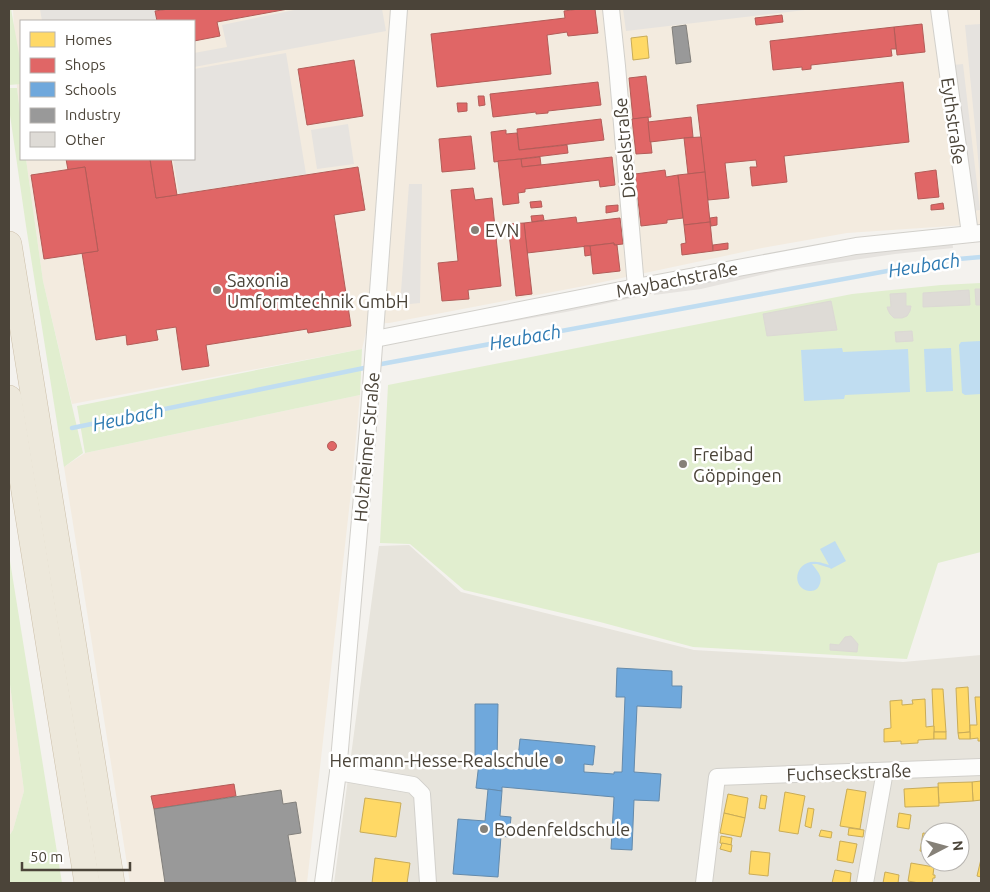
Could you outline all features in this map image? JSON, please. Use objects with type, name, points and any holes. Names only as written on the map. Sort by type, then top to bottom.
[{"type":"highway","points":[[9,244],[112,883]]},
{"type":"highway","points":[[9,398],[87,883]]},
{"type":"street","name":"Holzheimer Straße","points":[[322,883],[338,772],[372,381],[399,9]]},
{"type":"street","name":"Dieselstraße","points":[[611,9],[636,287]]},
{"type":"street","name":"Eythstraße","points":[[939,9],[976,233]]},
{"type":"street","name":"Maybachstraße","points":[[374,344],[636,287],[856,246],[976,233]]},
{"type":"street","name":"Fuchseckstraße","points":[[704,883],[717,777],[981,767]]},
{"type":"street","points":[[865,883],[885,771]]},
{"type":"street","points":[[338,772],[413,785],[422,794],[428,883]]},
{"type":"shaded area","points":[[13,9],[981,9],[981,224],[847,233],[762,248],[584,286],[389,323],[368,324],[362,349],[72,404],[43,281],[26,160],[195,160],[195,20],[20,20],[20,112]]},
{"type":"shaded area","points":[[40,9],[169,9],[155,11],[157,20],[42,20]]},
{"type":"shaded area","points":[[299,9],[382,9],[386,31],[195,67],[195,53],[227,47],[222,25]]},
{"type":"shaded area","points":[[623,9],[814,9],[626,31]]},
{"type":"shaded area","points":[[981,24],[981,188],[965,25]]},
{"type":"shaded area","points":[[286,53],[306,174],[179,194],[173,160],[195,160],[195,69]]},
{"type":"shaded area","points":[[963,64],[980,210],[972,211],[953,65]]},
{"type":"shaded area","points":[[348,124],[354,164],[317,169],[311,130]]},
{"type":"shaded area","points":[[409,184],[422,184],[420,303],[400,305]]},
{"type":"shaded area","points":[[952,238],[953,248],[895,254],[778,271],[701,289],[654,295],[652,285]]},
{"type":"shaded area","points":[[649,286],[651,294],[566,312],[482,327],[480,320]]},
{"type":"shaded area","points":[[360,395],[351,492],[307,883],[130,883],[64,467],[85,453]]},
{"type":"shaded area","points":[[409,545],[461,592],[694,650],[903,662],[981,655],[981,883],[334,883],[379,546]]},
{"type":"shaded area","points":[[9,677],[24,791],[13,830],[9,836]]},
{"type":"green space","points":[[9,9],[11,9],[20,59],[20,84],[9,85]]},
{"type":"green space","points":[[9,88],[17,88],[20,112],[20,160],[26,160],[43,281],[83,453],[64,467],[26,226],[9,108]]},
{"type":"green space","name":"Freibad Göppingen","points":[[981,283],[981,552],[938,563],[907,659],[693,647],[600,622],[464,590],[410,544],[380,543],[388,385],[852,294]]},
{"type":"green space","points":[[362,349],[360,395],[85,453],[77,406]]},
{"type":"green space","points":[[9,555],[62,883],[9,883],[9,836],[13,830],[24,791],[9,677]]},
{"type":"water","points":[[981,341],[981,394],[965,395],[962,393],[959,345],[961,342]]},
{"type":"water","points":[[842,348],[843,352],[908,349],[910,392],[845,395],[844,399],[804,401],[801,350]]},
{"type":"water","points":[[951,348],[953,391],[926,392],[924,349]]},
{"type":"water","points":[[835,541],[846,561],[831,569],[812,564],[819,574],[820,582],[814,590],[803,589],[797,580],[800,569],[810,562],[829,565],[820,549]]},
{"type":"building: Homes","points":[[647,36],[649,58],[633,60],[631,38]]},
{"type":"building: Homes","points":[[968,687],[970,732],[958,733],[956,688]]},
{"type":"building: Homes","points":[[932,689],[943,689],[946,732],[934,732]]},
{"type":"building: Homes","points":[[975,697],[981,697],[981,741],[978,741],[978,738],[970,739],[970,725],[977,725]]},
{"type":"building: Homes","points":[[925,699],[926,727],[934,726],[934,739],[918,740],[918,743],[884,742],[884,729],[891,728],[890,701],[902,700],[902,705],[913,704],[912,700]]},
{"type":"building: Homes","points":[[934,732],[946,732],[946,739],[934,739]]},
{"type":"building: Homes","points":[[970,732],[970,739],[959,739],[958,733]]},
{"type":"building: Homes","points":[[981,781],[981,800],[973,801],[972,782]]},
{"type":"building: Homes","points":[[972,782],[973,801],[939,803],[938,783]]},
{"type":"building: Homes","points":[[938,787],[939,806],[905,807],[904,789]]},
{"type":"building: Homes","points":[[847,789],[866,792],[860,829],[840,826]]},
{"type":"building: Homes","points":[[785,792],[805,796],[798,834],[779,831]]},
{"type":"building: Homes","points":[[728,794],[748,798],[745,818],[724,813]]},
{"type":"building: Homes","points":[[761,795],[767,796],[765,809],[759,808]]},
{"type":"building: Homes","points":[[365,798],[401,803],[396,837],[360,832]]},
{"type":"building: Homes","points":[[808,808],[814,809],[811,828],[805,826]]},
{"type":"building: Homes","points":[[724,813],[745,818],[741,837],[720,833]]},
{"type":"building: Homes","points":[[899,813],[911,815],[909,829],[897,827]]},
{"type":"building: Homes","points":[[849,828],[864,830],[863,837],[848,835]]},
{"type":"building: Homes","points":[[821,830],[832,832],[831,838],[819,836]]},
{"type":"building: Homes","points":[[721,836],[732,838],[731,845],[720,843]]},
{"type":"building: Homes","points":[[840,841],[857,844],[853,863],[837,860]]},
{"type":"building: Homes","points":[[722,843],[732,845],[731,852],[720,849]]},
{"type":"building: Homes","points":[[751,851],[770,853],[768,876],[749,874]]},
{"type":"building: Homes","points":[[375,858],[410,863],[407,883],[372,883]]},
{"type":"building: Homes","points":[[981,859],[981,877],[977,876]]},
{"type":"building: Homes","points":[[911,863],[920,865],[920,872],[933,872],[933,875],[935,875],[932,883],[908,881]]},
{"type":"building: Homes","points":[[835,870],[851,873],[850,883],[832,883]]},
{"type":"building: Homes","points":[[885,872],[899,875],[898,883],[883,883]]},
{"type":"building: Shops","points":[[169,9],[288,9],[217,22],[220,36],[195,41],[195,20],[157,20],[155,11]]},
{"type":"building: Shops","points":[[595,9],[598,33],[568,36],[567,32],[547,35],[551,74],[437,87],[431,34],[565,18],[564,11]]},
{"type":"building: Shops","points":[[782,15],[783,22],[756,25],[755,18]]},
{"type":"building: Shops","points":[[922,24],[925,52],[897,55],[894,27]]},
{"type":"building: Shops","points":[[894,27],[896,49],[891,49],[892,56],[811,65],[811,69],[802,70],[802,67],[773,70],[770,41]]},
{"type":"building: Shops","points":[[354,60],[363,116],[307,125],[298,69]]},
{"type":"building: Shops","points":[[646,76],[651,117],[633,119],[629,78]]},
{"type":"building: Shops","points":[[598,82],[601,105],[548,111],[548,113],[536,114],[536,112],[493,117],[490,94]]},
{"type":"building: Shops","points":[[903,82],[909,142],[784,156],[787,182],[752,186],[750,167],[757,167],[756,160],[725,163],[729,198],[708,200],[697,105]]},
{"type":"building: Shops","points":[[478,96],[484,96],[485,105],[479,106]]},
{"type":"building: Shops","points":[[457,103],[467,103],[467,111],[458,112]]},
{"type":"building: Shops","points":[[648,117],[652,153],[636,154],[632,119]]},
{"type":"building: Shops","points":[[691,117],[693,137],[650,142],[648,122]]},
{"type":"building: Shops","points":[[601,119],[604,140],[519,150],[517,129]]},
{"type":"building: Shops","points":[[506,130],[506,134],[517,133],[519,150],[567,145],[568,153],[494,162],[491,132]]},
{"type":"building: Shops","points":[[471,136],[475,169],[442,172],[439,139]]},
{"type":"building: Shops","points":[[701,137],[705,172],[688,174],[684,138]]},
{"type":"building: Shops","points":[[540,157],[541,165],[522,167],[521,159]]},
{"type":"building: Shops","points":[[612,157],[615,185],[600,187],[599,180],[525,189],[525,192],[518,193],[519,203],[503,205],[498,161],[521,159],[522,167]]},
{"type":"building: Shops","name":"Saxonia Umformtechnik GmbH","points":[[66,160],[150,160],[156,198],[358,167],[365,210],[334,215],[351,326],[308,333],[307,329],[206,345],[209,366],[182,370],[176,327],[156,330],[158,340],[127,345],[126,335],[96,340],[82,253],[98,251],[85,167],[68,170]]},
{"type":"building: Shops","points":[[150,160],[171,160],[177,195],[156,198]]},
{"type":"building: Shops","points":[[85,167],[98,251],[44,259],[31,175]]},
{"type":"building: Shops","points":[[665,170],[666,177],[678,175],[683,218],[667,220],[667,223],[641,226],[635,174]]},
{"type":"building: Shops","points":[[936,170],[939,197],[918,199],[915,173]]},
{"type":"building: Shops","points":[[705,172],[710,222],[684,225],[678,175]]},
{"type":"building: Shops","name":"EVN","points":[[473,188],[475,200],[492,198],[501,286],[468,290],[469,299],[442,301],[438,263],[458,261],[451,190]]},
{"type":"building: Shops","points":[[541,201],[542,207],[531,208],[530,202]]},
{"type":"building: Shops","points":[[943,203],[944,209],[931,210],[931,205]]},
{"type":"building: Shops","points":[[618,205],[618,211],[606,213],[606,206]]},
{"type":"building: Shops","points":[[543,215],[544,220],[532,222],[531,216]]},
{"type":"building: Shops","points":[[576,217],[577,223],[620,218],[623,244],[614,245],[614,243],[527,253],[524,223]]},
{"type":"building: Shops","points":[[717,217],[717,225],[711,226],[710,218]]},
{"type":"building: Shops","points":[[710,222],[713,251],[682,255],[681,244],[686,243],[684,225]]},
{"type":"building: Shops","points":[[524,223],[532,294],[516,296],[508,224]]},
{"type":"building: Shops","points":[[614,243],[614,245],[617,245],[620,271],[593,274],[590,246]]},
{"type":"building: Shops","points":[[728,243],[728,249],[713,251],[713,245]]},
{"type":"building: Shops","points":[[584,246],[590,246],[591,255],[585,256]]},
{"type":"building: Shops","points":[[332,441],[337,446],[332,451],[327,446]]},
{"type":"building: Shops","points":[[234,784],[236,796],[154,809],[151,796]]},
{"type":"building: Schools","name":"Hermann-Hesse-Realschule","points":[[617,668],[672,671],[672,686],[682,686],[681,708],[637,706],[634,772],[661,774],[659,801],[634,800],[632,850],[611,849],[614,797],[502,787],[502,791],[476,788],[479,763],[475,763],[475,704],[498,704],[497,764],[525,766],[525,758],[518,758],[520,739],[595,746],[593,765],[584,764],[584,772],[614,774],[614,772],[622,772],[625,697],[616,697]]},
{"type":"building: Schools","name":"Bodenfeldschule","points":[[488,789],[502,791],[500,816],[511,817],[509,837],[501,836],[498,877],[453,874],[458,819],[485,821]]},
{"type":"building: Industry","points":[[686,25],[691,62],[676,64],[672,27]]},
{"type":"building: Industry","points":[[281,790],[283,804],[296,802],[301,833],[288,835],[296,883],[165,883],[154,809]]},
{"type":"building: Other","points":[[975,289],[981,289],[981,305],[976,305]]},
{"type":"building: Other","points":[[969,290],[970,305],[923,307],[923,293]]},
{"type":"building: Other","points":[[906,293],[906,306],[911,306],[910,311],[907,316],[894,318],[887,307],[891,307],[890,294]]},
{"type":"building: Other","points":[[831,301],[837,330],[767,336],[763,314]]},
{"type":"building: Other","points":[[912,331],[913,341],[896,342],[895,332]]},
{"type":"building: Other","points":[[851,636],[858,644],[857,652],[830,650],[830,644],[839,645],[845,637]]},
{"type":"waterway","name":"Heubach","points":[[376,365],[947,260],[981,257]]},
{"type":"waterway","name":"Heubach","points":[[72,428],[369,367]]},
{"type":"place","name":"EVN","points":[[475,230]]},
{"type":"place","name":"Saxonia Umformtechnik GmbH","points":[[217,290]]},
{"type":"place","name":"Freibad Göppingen","points":[[683,464]]},
{"type":"place","name":"Hermann-Hesse-Realschule","points":[[559,760]]},
{"type":"place","name":"Bodenfeldschule","points":[[484,829]]}]
